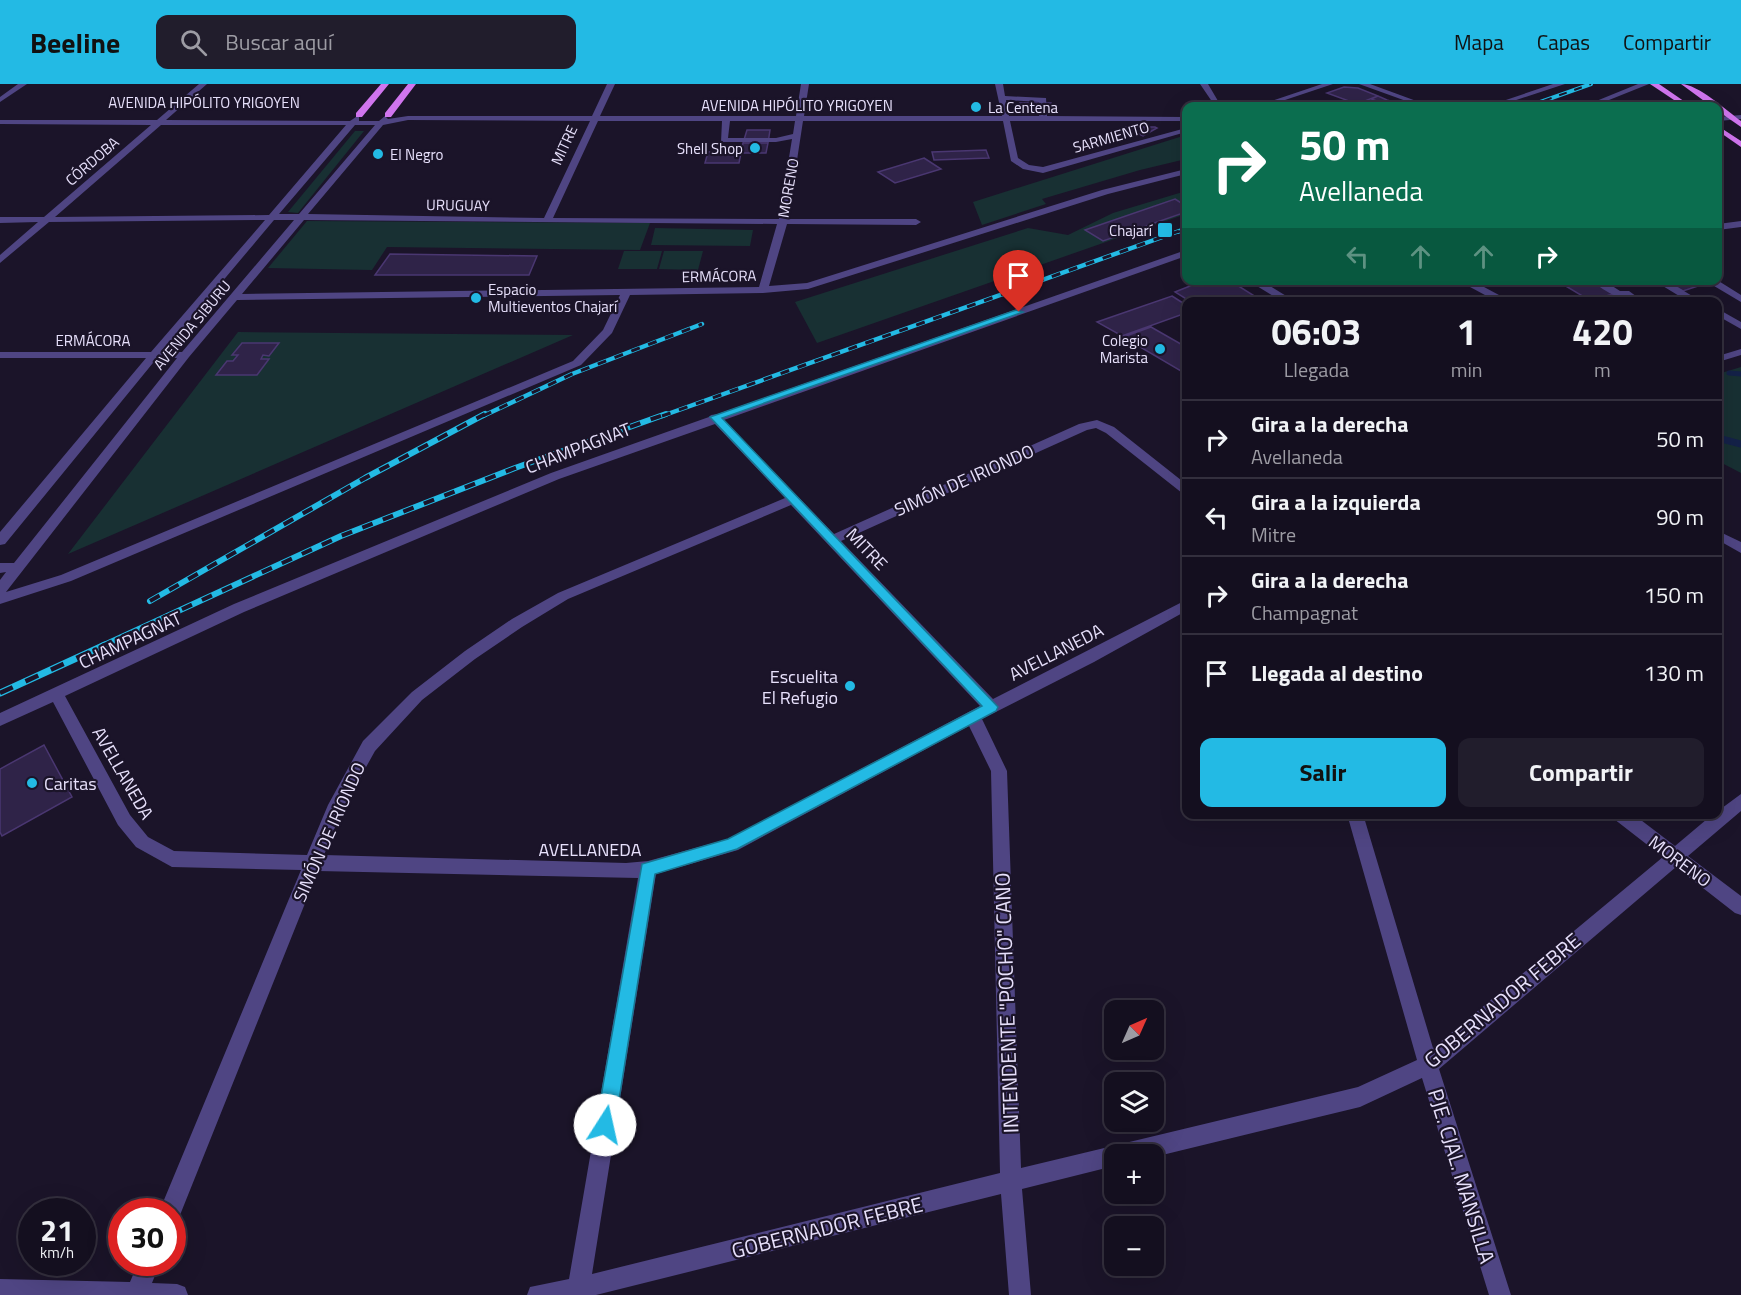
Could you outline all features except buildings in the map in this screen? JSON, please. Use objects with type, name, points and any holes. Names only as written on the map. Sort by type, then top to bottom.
[{"type":"main road","name":"AVENIDA SIBURU","points":[[359,115],[385,84]]},
{"type":"main road","name":"AVENIDA SIBURU","points":[[388,115],[412,84]]},
{"type":"main road","points":[[1654,84],[1681,102]]},
{"type":"main road","points":[[1685,84],[1709,102]]},
{"type":"main road","points":[[1722,112],[1741,125]]},
{"type":"main road","points":[[1722,131],[1741,146]]},
{"type":"street","points":[[0,100],[23,84]]},
{"type":"street","name":"CÓRDOBA","points":[[0,260],[203,84]]},
{"type":"street","name":"MITRE","points":[[547,221],[611,84]]},
{"type":"street","name":"MORENO","points":[[763,290],[783,221],[805,84]]},
{"type":"street","points":[[999,84],[1006,119]]},
{"type":"street","points":[[1204,84],[1215,102]]},
{"type":"street","points":[[1274,102],[1329,84]]},
{"type":"street","points":[[1363,84],[1415,102]]},
{"type":"street","points":[[1505,102],[1561,84]]},
{"type":"street","points":[[1598,102],[1645,84]]},
{"type":"street","points":[[1002,98],[1025,109],[1043,100],[1043,119]]},
{"type":"street","name":"AVENIDA HIPÓLITO YRIGOYEN","points":[[0,115],[1006,119],[1025,109],[1043,119],[1182,119]]},
{"type":"street","name":"AVENIDA SIBURU","points":[[0,541],[154,355],[359,115]]},
{"type":"street","name":"AVENIDA SIBURU","points":[[0,590],[186,355],[388,115]]},
{"type":"street","points":[[1722,118],[1741,117]]},
{"type":"street","name":"AVENIDA HIPÓLITO YRIGOYEN","points":[[0,122],[381,123],[408,118]]},
{"type":"street","points":[[721,152],[726,118]]},
{"type":"street","name":"SARMIENTO","points":[[1006,119],[1014,159],[1026,167],[1043,170],[1182,131]]},
{"type":"street","points":[[724,138],[776,140],[797,135]]},
{"type":"street","name":"ERMÁCORA","points":[[236,297],[763,290],[808,285],[1105,192],[1182,173]]},
{"type":"street","name":"URUGUAY","points":[[0,220],[300,218],[916,222]]},
{"type":"street","points":[[1722,226],[1741,224]]},
{"type":"street","name":"CHAMPAGNAT","points":[[0,720],[238,608],[555,476],[715,417],[1182,254]]},
{"type":"street","points":[[1261,285],[1282,297]]},
{"type":"street","points":[[1472,285],[1497,297]]},
{"type":"street","points":[[1604,285],[1619,295],[1625,293],[1631,297]]},
{"type":"street","points":[[1667,285],[1688,297]]},
{"type":"street","points":[[1718,285],[1741,298]]},
{"type":"street","points":[[0,599],[66,578],[577,363],[608,331],[626,292]]},
{"type":"street","points":[[1722,312],[1741,307]]},
{"type":"street","points":[[1722,315],[1741,326]]},
{"type":"street","points":[[1725,344],[1741,352]]},
{"type":"street","points":[[1722,358],[1741,352]]},
{"type":"street","name":"ERMÁCORA","points":[[0,355],[186,355]]},
{"type":"street","name":"MITRE","points":[[715,417],[992,707]]},
{"type":"street","name":"SIMÓN DE IRIONDO","points":[[832,540],[1083,427],[1097,424],[1110,430],[1182,487]]},
{"type":"street","name":"SIMÓN DE IRIONDO","points":[[176,1198],[334,810],[369,746],[417,696],[470,655],[517,623],[563,596],[794,499]]},
{"type":"street","points":[[1722,537],[1741,548]]},
{"type":"street","points":[[0,568],[18,567]]},
{"type":"street","name":"AVELLANEDA","points":[[57,695],[124,820],[142,842],[172,859],[648,869],[732,844],[1089,658],[1182,606]]},
{"type":"street","name":"INTENDENTE \"POCHO\" CANO","points":[[973,717],[999,771],[1011,1181],[1020,1295]]},
{"type":"street","name":"GOBERNADOR FEBRE","points":[[1722,817],[1741,801]]},
{"type":"street","name":"PJE. CJAL. MANSILLA","points":[[1356,819],[1428,1065],[1500,1295]]},
{"type":"street","name":"MORENO","points":[[1626,819],[1741,907]]},
{"type":"street","name":"GOBERNADOR FEBRE","points":[[1164,1144],[1360,1097],[1428,1065],[1719,819]]},
{"type":"street","points":[[578,1292],[648,869]]},
{"type":"street","name":"GOBERNADOR FEBRE","points":[[538,1295],[578,1292],[1104,1158]]},
{"type":"street","points":[[136,1295],[144,1276]]},
{"type":"street","points":[[0,1290],[177,1295]]},
{"type":"green space","points":[[355,131],[364,131],[298,213],[288,212]]},
{"type":"green space","points":[[1182,136],[1182,160],[1042,199],[1046,204],[982,225],[973,202]]},
{"type":"green space","points":[[1182,192],[1182,215],[817,343],[795,302],[1028,228],[1068,235],[1113,213]]},
{"type":"green space","points":[[307,221],[650,223],[640,250],[387,247],[372,270],[268,268]]},
{"type":"green space","points":[[655,228],[753,230],[750,246],[651,245]]},
{"type":"green space","points":[[624,251],[662,251],[657,269],[618,269]]},
{"type":"green space","points":[[664,251],[703,251],[698,270],[659,269]]},
{"type":"green space","points":[[238,332],[573,335],[68,554]]},
{"type":"green space","points":[[1741,367],[1741,473],[1722,463],[1722,373]]},
{"type":"waterway","points":[[1729,373],[1741,374]]},
{"type":"waterway","points":[[1722,439],[1741,444]]},
{"type":"railway","points":[[1540,102],[1591,84]]},
{"type":"railway","points":[[662,416],[1182,230]]},
{"type":"railway","points":[[1178,232],[1182,230]]},
{"type":"railway","points":[[483,416],[572,374],[702,324]]},
{"type":"railway","points":[[150,601],[365,478],[485,414]]},
{"type":"railway","points":[[102,646],[341,536],[515,468],[666,414]]},
{"type":"railway","points":[[0,693],[105,645]]},
{"type":"place","name":"La Centena","points":[[976,107]]},
{"type":"place","name":"Shell Shop","points":[[755,148]]},
{"type":"place","name":"El Negro","points":[[378,154]]},
{"type":"place","name":"Chajarí","points":[[1165,230]]},
{"type":"place","name":"Espacio Multieventos Chajarí","points":[[476,298]]},
{"type":"place","name":"Colegio Marista","points":[[1160,349]]},
{"type":"place","name":"Escuelita El Refugio","points":[[850,686]]},
{"type":"place","name":"Caritas","points":[[32,783]]},
{"type":"route","points":[[605,1125],[648,869],[732,844],[992,707],[715,417],[1019,312]]}]
